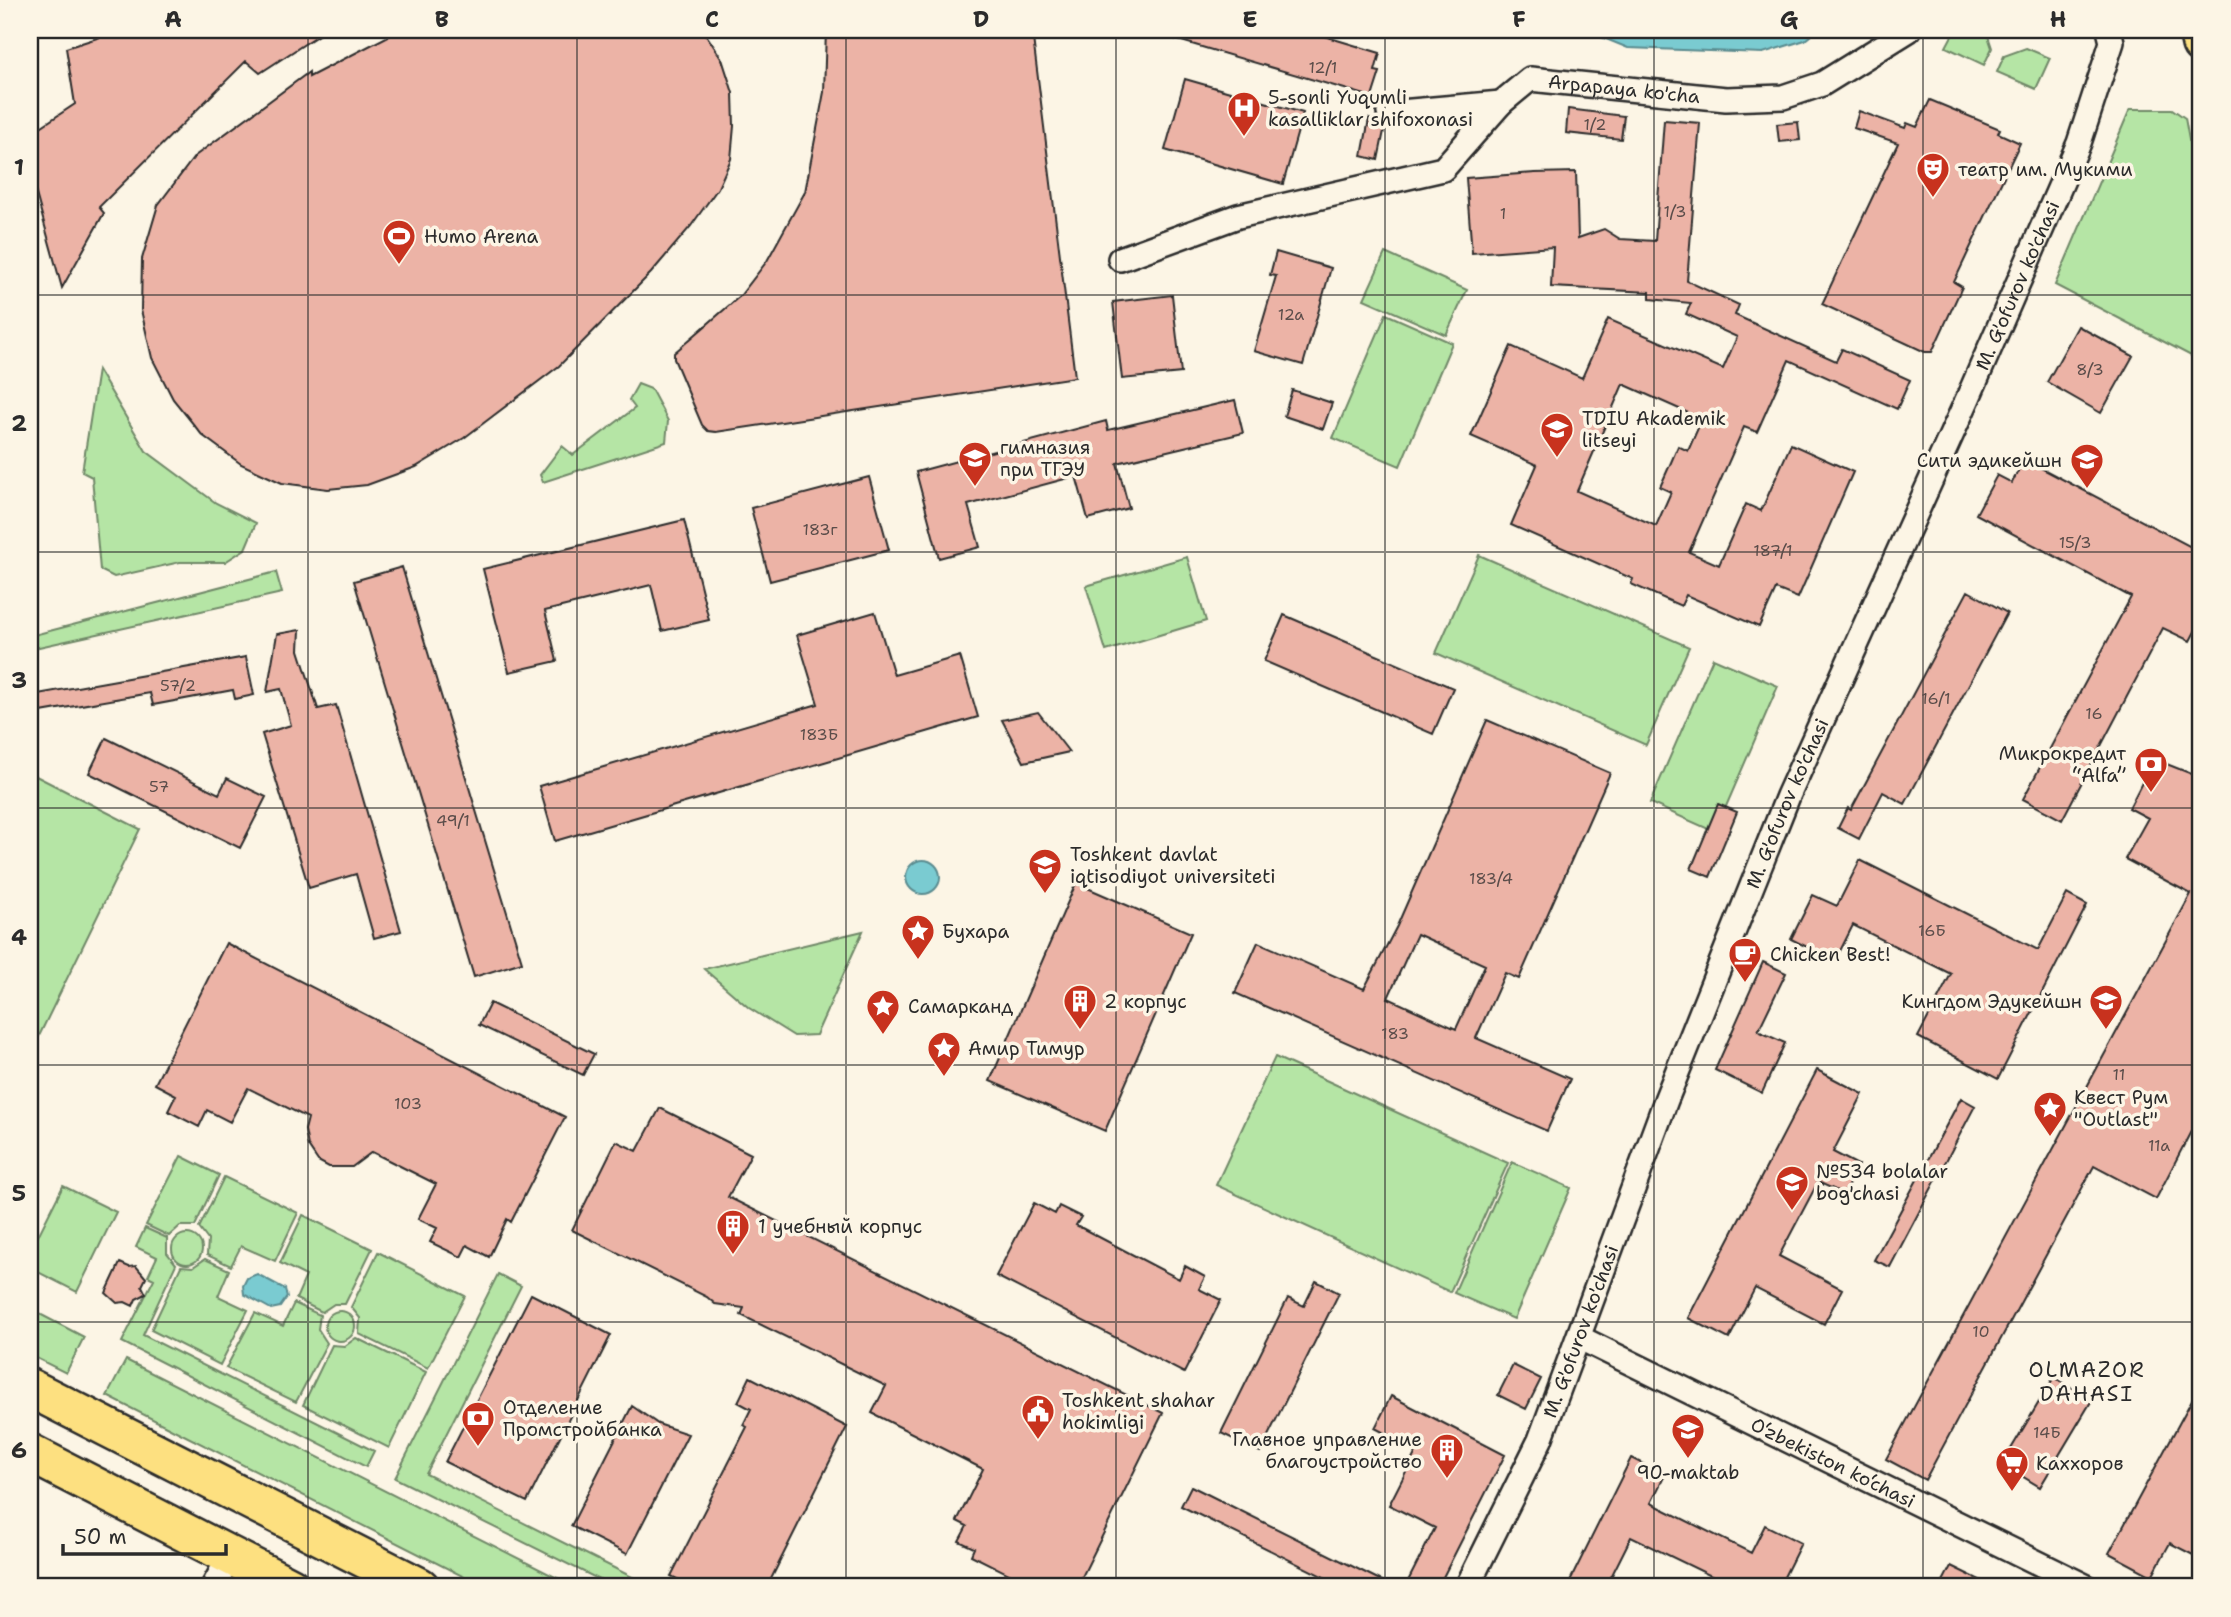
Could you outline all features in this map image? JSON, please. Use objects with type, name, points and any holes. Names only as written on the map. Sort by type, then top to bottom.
[{"type":"main road","points":[[2198,30],[2201,44]]},
{"type":"main road","points":[[30,1388],[421,1587]]},
{"type":"main road","points":[[30,1453],[221,1572],[291,1587]]},
{"type":"street","name":"Arpapaya ko'cha","points":[[1120,259],[1238,216],[1443,169],[1501,103],[1530,79],[1726,99],[1783,97],[1822,85],[1909,30]]},
{"type":"street","name":"M. G'ofurov ko'chasi","points":[[1468,1586],[1540,1440],[1580,1338],[1665,1100],[1788,796],[2068,168],[2113,34]]},
{"type":"street","points":[[1389,113],[1501,103]]},
{"type":"street","name":"O‘zbekiston ko‘chasi","points":[[1580,1338],[2087,1587]]},
{"type":"green space","points":[[1955,30],[1986,30],[1992,48],[1984,65],[1946,47]]},
{"type":"green space","points":[[2026,48],[2050,58],[2036,89],[1997,72],[2004,56]]},
{"type":"green space","points":[[2130,109],[2172,109],[2185,118],[2201,206],[2201,368],[2199,360],[2055,285]]},
{"type":"green space","points":[[1385,253],[1467,290],[1446,335],[1364,299]]},
{"type":"green space","points":[[1386,314],[1452,343],[1400,466],[1333,438]]},
{"type":"green space","points":[[98,370],[146,451],[216,503],[256,523],[245,549],[225,562],[180,562],[114,577],[100,570],[92,477],[82,472]]},
{"type":"green space","points":[[638,384],[651,389],[668,421],[666,442],[543,482],[540,475],[562,446],[573,455],[635,408],[629,400]]},
{"type":"green space","points":[[1479,555],[1689,647],[1646,745],[1436,653]]},
{"type":"green space","points":[[1187,557],[1206,621],[1106,651],[1086,586]]},
{"type":"green space","points":[[276,572],[282,593],[30,649],[30,636]]},
{"type":"green space","points":[[1713,658],[1778,686],[1715,832],[1650,803]]},
{"type":"green space","points":[[30,773],[140,829],[39,1036],[30,1031]]},
{"type":"green space","points":[[863,931],[816,1035],[794,1036],[749,1008],[704,969]]},
{"type":"green space","points":[[1275,1057],[1508,1163],[1450,1292],[1216,1185]]},
{"type":"green space","points":[[181,1156],[219,1175],[195,1226],[180,1226],[169,1236],[146,1225]]},
{"type":"green space","points":[[1512,1162],[1571,1188],[1514,1319],[1454,1293]]},
{"type":"green space","points":[[224,1177],[298,1213],[275,1261],[241,1246],[231,1266],[207,1255],[208,1240],[199,1228]]},
{"type":"green space","points":[[63,1186],[116,1212],[77,1292],[30,1268],[30,1237],[36,1240]]},
{"type":"green space","points":[[303,1215],[372,1249],[345,1304],[334,1304],[322,1312],[296,1299],[306,1276],[280,1263]]},
{"type":"green space","points":[[145,1228],[167,1238],[167,1253],[176,1264],[143,1335],[374,1451],[366,1467],[122,1342],[154,1279],[148,1276],[157,1257],[136,1247]]},
{"type":"green space","points":[[187,1234],[198,1238],[202,1249],[198,1260],[187,1264],[176,1260],[172,1249],[176,1238]]},
{"type":"green space","points":[[378,1252],[465,1296],[428,1368],[359,1334],[360,1318],[351,1307]]},
{"type":"green space","points":[[205,1259],[229,1270],[218,1296],[248,1310],[220,1365],[151,1330],[181,1266],[193,1267]]},
{"type":"green space","points":[[498,1274],[521,1286],[426,1474],[652,1587],[614,1587],[395,1478]]},
{"type":"green space","points":[[294,1303],[320,1315],[318,1329],[327,1343],[296,1402],[226,1368],[255,1313],[283,1326]]},
{"type":"green space","points":[[30,1309],[84,1337],[66,1373],[30,1355]]},
{"type":"green space","points":[[340,1311],[351,1315],[355,1326],[351,1337],[340,1341],[329,1337],[325,1326],[329,1315]]},
{"type":"green space","points":[[356,1338],[426,1372],[389,1448],[303,1405],[332,1345],[345,1346]]},
{"type":"green space","points":[[126,1360],[575,1587],[484,1587],[107,1396]]},
{"type":"water","points":[[1584,30],[1817,30],[1805,40],[1763,53],[1628,48]]},
{"type":"water","points":[[923,860],[935,865],[940,877],[935,889],[923,894],[911,889],[906,877],[911,865]]},
{"type":"water","points":[[257,1274],[285,1289],[287,1297],[280,1307],[271,1309],[244,1294],[243,1286],[247,1278]]},
{"type":"building","points":[[122,30],[326,30],[260,73],[246,61],[99,207],[104,213],[62,288],[30,172],[30,134],[75,104],[66,48]]},
{"type":"building","name":"Humo Arena","points":[[400,30],[703,30],[722,59],[733,93],[731,159],[718,188],[691,226],[651,273],[559,366],[464,438],[416,467],[367,485],[328,489],[282,483],[241,464],[202,435],[173,399],[152,358],[141,310],[142,259],[158,205],[195,156],[309,72],[309,77]]},
{"type":"building","points":[[826,30],[1032,30],[1075,377],[716,432],[708,431],[702,425],[674,359],[674,353],[740,296],[767,261],[805,192],[824,92]]},
{"type":"building","points":[[1162,30],[1304,30],[1380,53],[1375,71],[1380,72],[1372,97],[1161,35]]},
{"type":"building","points":[[1185,79],[1303,113],[1283,184],[1165,150]]},
{"type":"building","name":"театр им. Мукими","points":[[1930,100],[2000,129],[1998,133],[2020,143],[1954,282],[1962,287],[1932,352],[1925,352],[1822,304],[1898,143],[1854,128],[1859,111],[1905,128],[1907,123],[1917,127]]},
{"type":"building","points":[[1568,109],[1624,116],[1621,139],[1566,133]]},
{"type":"building","points":[[1369,119],[1385,126],[1378,160],[1362,156]]},
{"type":"building","points":[[1664,120],[1700,123],[1687,281],[1739,305],[1735,315],[1836,361],[1842,349],[1910,380],[1897,409],[1789,360],[1757,432],[1744,427],[1689,552],[1719,565],[1746,504],[1761,511],[1791,444],[1853,472],[1798,598],[1776,589],[1759,627],[1686,595],[1681,606],[1631,584],[1633,579],[1511,525],[1537,465],[1471,436],[1511,346],[1582,378],[1608,319],[1723,369],[1737,337],[1686,314],[1691,303],[1650,299],[1650,292],[1551,287],[1553,247],[1472,253],[1466,178],[1576,172],[1578,238],[1604,229],[1620,239],[1655,241]],"holes":[[[1623,384],[1702,419],[1688,451],[1678,446],[1660,487],[1671,492],[1656,526],[1577,491]]]},
{"type":"building","points":[[1798,122],[1800,140],[1779,142],[1777,124]]},
{"type":"building","points":[[1276,252],[1331,268],[1303,365],[1254,351],[1276,276],[1270,275]]},
{"type":"building","points":[[1172,295],[1181,373],[1122,379],[1113,302]]},
{"type":"building","points":[[2078,326],[2133,356],[2101,413],[2047,382]]},
{"type":"building","points":[[1292,390],[1332,403],[1323,429],[1284,416]]},
{"type":"building","name":"гимназия при ТГЭУ","points":[[1235,400],[1243,433],[1117,463],[1129,508],[1088,519],[1076,476],[968,505],[980,547],[939,558],[916,472],[1106,421],[1108,430]]},
{"type":"building","points":[[2024,459],[2201,552],[2201,620],[2190,641],[2163,628],[2062,820],[2023,799],[2131,597],[1976,514],[1997,475],[2012,483]]},
{"type":"building","points":[[869,477],[889,550],[770,581],[751,508]]},
{"type":"building","points":[[684,520],[709,620],[662,631],[651,585],[545,611],[557,661],[509,672],[483,569]]},
{"type":"building","points":[[402,567],[522,962],[474,977],[354,581]]},
{"type":"building","points":[[1968,591],[2007,613],[1905,804],[1883,792],[1859,839],[1838,828],[1848,808],[1851,810]]},
{"type":"building","points":[[875,612],[894,675],[960,656],[978,717],[555,841],[539,786],[818,704],[797,635]]},
{"type":"building","points":[[1284,615],[1453,688],[1433,734],[1264,661]]},
{"type":"building","points":[[300,630],[299,650],[318,709],[336,705],[401,931],[374,938],[356,874],[309,888],[262,734],[291,725],[281,689],[267,692],[277,634]]},
{"type":"building","points":[[246,657],[254,695],[235,699],[233,690],[153,705],[150,693],[35,713],[32,695]]},
{"type":"building","points":[[1038,712],[1069,752],[1024,762],[1002,720]]},
{"type":"building","points":[[1487,720],[1610,773],[1519,979],[1505,973],[1476,1038],[1570,1079],[1547,1131],[1235,993],[1258,942],[1364,989],[1397,926]],"holes":[[[1417,934],[1485,965],[1456,1029],[1388,998]]]},
{"type":"building","points":[[106,738],[219,794],[227,778],[266,797],[240,848],[89,773]]},
{"type":"building","points":[[2154,759],[2197,776],[2195,780],[2201,783],[2201,1112],[2156,1199],[2094,1166],[1925,1480],[1886,1459],[2191,894],[2125,859],[2148,818],[2129,808]]},
{"type":"building","points":[[1718,804],[1737,812],[1710,877],[1691,869]]},
{"type":"building","points":[[1860,860],[2038,950],[2067,894],[2087,905],[1998,1079],[1918,1037],[1951,974],[1853,925],[1835,961],[1791,939],[1813,895],[1837,906]]},
{"type":"building","name":"2 корпус","points":[[1076,883],[1191,933],[1105,1131],[990,1081]]},
{"type":"building","points":[[226,943],[565,1117],[511,1222],[507,1219],[489,1257],[467,1245],[461,1257],[430,1242],[437,1228],[418,1219],[436,1184],[372,1152],[352,1167],[329,1167],[318,1161],[308,1146],[305,1130],[308,1118],[248,1088],[230,1122],[207,1110],[199,1127],[168,1111],[176,1095],[155,1084]]},
{"type":"building","points":[[1763,962],[1786,973],[1758,1031],[1785,1043],[1762,1093],[1715,1070]]},
{"type":"building","points":[[490,1003],[594,1054],[583,1075],[479,1025]]},
{"type":"building","points":[[1817,1070],[1863,1094],[1833,1152],[1858,1165],[1844,1194],[1818,1182],[1779,1256],[1842,1289],[1824,1324],[1755,1288],[1729,1339],[1688,1318]]},
{"type":"building","points":[[1961,1098],[1975,1106],[1890,1267],[1874,1260]]},
{"type":"building","points":[[660,1108],[751,1154],[728,1197],[1163,1413],[1080,1581],[1076,1579],[1072,1587],[1035,1587],[971,1555],[974,1548],[959,1541],[967,1526],[957,1521],[983,1469],[872,1413],[886,1386],[741,1315],[744,1308],[715,1304],[707,1297],[572,1230],[616,1141],[637,1151]]},
{"type":"building","points":[[1034,1203],[1055,1214],[1059,1206],[1081,1217],[1076,1225],[1179,1279],[1185,1266],[1205,1277],[1199,1289],[1221,1300],[1184,1373],[996,1276]]},
{"type":"building","points":[[120,1263],[129,1267],[136,1266],[146,1278],[142,1286],[146,1294],[136,1299],[133,1306],[125,1302],[117,1303],[106,1293]]},
{"type":"building","points":[[1316,1281],[1339,1293],[1260,1452],[1221,1433],[1288,1298],[1304,1306]]},
{"type":"building","points":[[531,1294],[611,1335],[527,1502],[445,1462]]},
{"type":"building","points":[[1513,1365],[1541,1379],[1526,1409],[1498,1395]]},
{"type":"building","points":[[750,1377],[847,1427],[767,1587],[693,1587],[671,1576],[747,1427],[743,1425],[751,1409],[738,1402]]},
{"type":"building","points":[[2054,1377],[2092,1400],[2040,1487],[2002,1464]]},
{"type":"building","points":[[2201,1383],[2201,1559],[2170,1543],[2152,1576],[2109,1553]]},
{"type":"building","name":"Главное управление благоустройство","points":[[1391,1396],[1505,1455],[1438,1587],[1405,1587],[1435,1528],[1389,1505],[1417,1450],[1375,1428]]},
{"type":"building","points":[[632,1406],[658,1424],[688,1434],[627,1554],[571,1526]]},
{"type":"building","points":[[1631,1458],[1665,1475],[1651,1503],[1751,1553],[1765,1525],[1801,1543],[1779,1587],[1734,1587],[1631,1537],[1606,1587],[1567,1587]]},
{"type":"building","points":[[1191,1486],[1394,1587],[1344,1587],[1181,1506]]},
{"type":"building","points":[[1951,1566],[1994,1587],[1940,1587]]},
{"type":"place","name":"5-sonli Yuqumli kasalliklar shifoxonasi","points":[[1244,138]]},
{"type":"place","name":"театр им. Мукими","points":[[1933,199]]},
{"type":"place","name":"Humo Arena","points":[[399,266]]},
{"type":"place","name":"TDIU Akademik litseyi","points":[[1557,459]]},
{"type":"place","name":"гимназия при ТГЭУ","points":[[975,488]]},
{"type":"place","name":"Сити эдикейшн","points":[[2087,490]]},
{"type":"place","name":"Микрокредит “Alfa”","points":[[2151,794]]},
{"type":"place","name":"Toshkent davlat iqtisodiyot universiteti","points":[[1045,895]]},
{"type":"place","name":"Бухара","points":[[918,961]]},
{"type":"place","name":"Chicken Best!","points":[[1745,984]]},
{"type":"place","name":"2 корпус","points":[[1080,1031]]},
{"type":"place","name":"Кингдом Эдукейшн","points":[[2106,1031]]},
{"type":"place","name":"Самарканд","points":[[883,1036]]},
{"type":"place","name":"Амир Тимур","points":[[944,1078]]},
{"type":"place","name":"Квест Рум \"Outlast\"","points":[[2050,1138]]},
{"type":"place","name":"№534 bolalar bog'chasi","points":[[1792,1212]]},
{"type":"place","name":"1 учебный корпус","points":[[733,1256]]},
{"type":"place","name":"Toshkent shahar hokimligi","points":[[1038,1441]]},
{"type":"place","name":"Отделение Промстройбанка","points":[[478,1448]]},
{"type":"place","name":"90-maktab","points":[[1688,1460]]},
{"type":"place","name":"Главное управление благоустройство","points":[[1447,1480]]},
{"type":"place","name":"Каххоров","points":[[2012,1493]]},
{"type":"district","name":"OLMAZOR DAHASI","points":[[2087,1382]]}]
